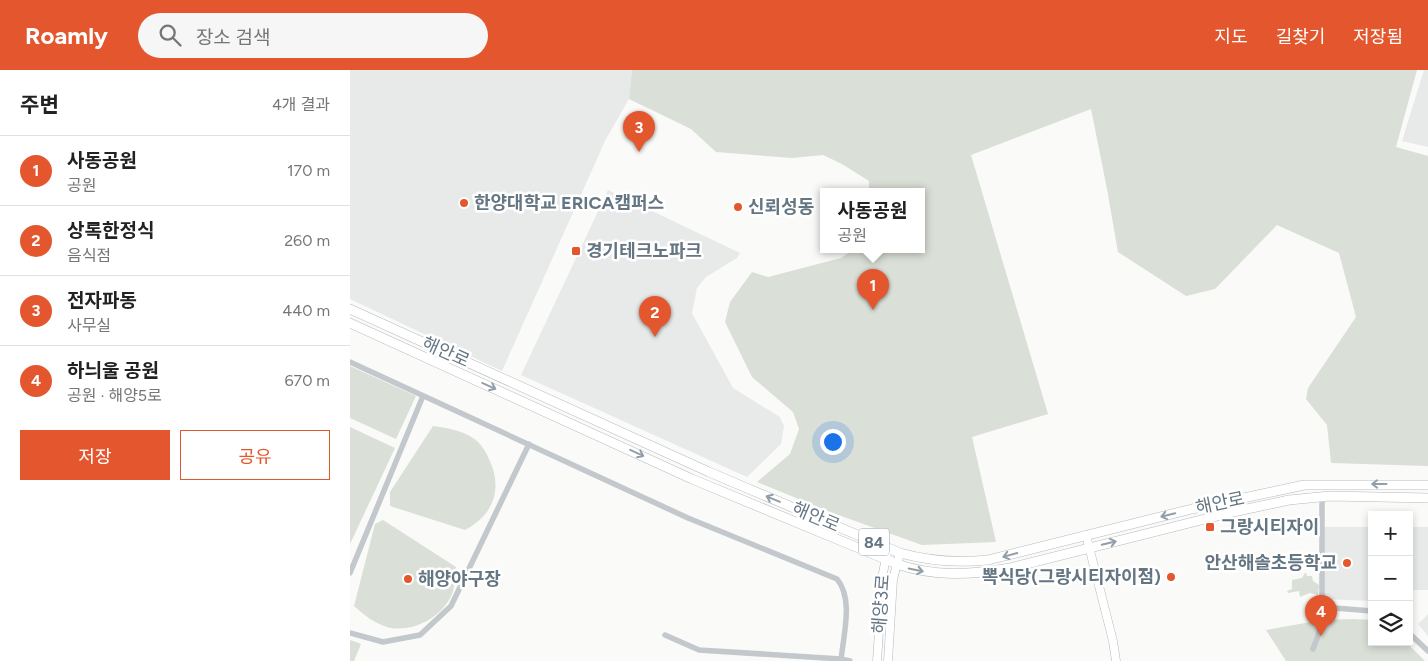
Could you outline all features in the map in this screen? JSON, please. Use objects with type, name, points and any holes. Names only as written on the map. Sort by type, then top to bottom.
[{"type":"main road","name":"해안로","points":[[350,309],[709,472],[900,553],[920,558],[945,562],[981,561],[1192,509],[1304,485],[1428,485]]},
{"type":"main road","name":"해안로","points":[[350,323],[692,478],[885,560],[911,569],[938,574],[980,573],[1010,568],[1249,508],[1289,500],[1322,497],[1428,498]]},
{"type":"street","points":[[350,362],[688,518],[837,579],[844,587],[847,604],[841,660]]},
{"type":"street","points":[[350,573],[423,396]]},
{"type":"street","points":[[350,633],[383,642],[420,635],[451,606],[529,444]]},
{"type":"street","points":[[1313,648],[1322,620],[1322,497]]},
{"type":"street","points":[[1086,534],[1113,641],[1116,661]]},
{"type":"street","name":"해양3로","points":[[877,661],[885,560],[888,548]]},
{"type":"street","name":"해양3로","points":[[888,661],[893,579],[900,553]]},
{"type":"street","points":[[1322,607],[1368,611]]},
{"type":"street","points":[[664,635],[699,650],[850,661]]},
{"type":"street","points":[[1413,637],[1428,652]]},
{"type":"shaded area","name":"한양대학교 ERICA캠퍼스","points":[[350,70],[632,70],[629,99],[605,141],[502,371],[350,299]]},
{"type":"shaded area","points":[[632,70],[1417,70],[1396,147],[1428,156],[1428,466],[1331,463],[1327,425],[1306,399],[1308,388],[1356,317],[1339,253],[1277,225],[1215,289],[1186,296],[1118,252],[1091,109],[971,155],[1048,414],[972,437],[996,542],[922,545],[830,512],[757,482],[790,454],[799,429],[793,412],[752,377],[725,322],[730,302],[752,272],[768,277],[841,258],[848,253],[925,253],[925,188],[869,188],[869,181],[842,164],[823,155],[792,158],[716,152],[691,129],[629,99]]},
{"type":"shaded area","points":[[1424,70],[1428,70],[1428,147],[1402,141]]},
{"type":"shaded area","name":"경기테크노파크","points":[[608,190],[740,253],[737,258],[706,277],[697,288],[692,313],[733,388],[780,417],[784,426],[781,444],[747,477],[521,375]]},
{"type":"shaded area","points":[[350,366],[416,396],[396,439],[350,418]]},
{"type":"shaded area","points":[[433,426],[458,431],[476,440],[484,450],[493,470],[495,490],[489,509],[475,524],[465,530],[390,506],[390,492]]},
{"type":"shaded area","points":[[350,427],[395,448],[350,544]]},
{"type":"shaded area","name":"해양야구장","points":[[383,520],[456,567],[454,588],[443,608],[427,621],[407,628],[387,627],[369,618],[354,606],[375,524]]},
{"type":"shaded area","name":"안산해솔초등학교","points":[[1324,527],[1368,527],[1368,601],[1322,599]]},
{"type":"shaded area","points":[[1413,527],[1428,527],[1428,590],[1413,590]]},
{"type":"shaded area","points":[[1305,573],[1307,576],[1312,576],[1313,581],[1319,585],[1318,595],[1310,593],[1300,597],[1299,591],[1288,593],[1287,591],[1292,589],[1292,580],[1302,578]]},
{"type":"shaded area","points":[[1428,614],[1428,636],[1418,624]]},
{"type":"shaded area","points":[[1322,620],[1368,620],[1368,646],[1410,646],[1425,661],[1286,661],[1266,630]]},
{"type":"shaded area","points":[[350,640],[361,644],[354,661],[350,661]]},
{"type":"place","name":"전자파동","points":[[639,152]]},
{"type":"place","name":"한양대학교 ERICA캠퍼스","points":[[464,203]]},
{"type":"place","name":"신뢰성동","points":[[738,207]]},
{"type":"place","name":"경기테크노파크","points":[[576,251]]},
{"type":"place","name":"사동공원","points":[[873,310]]},
{"type":"place","name":"상록한정식","points":[[655,337]]},
{"type":"place","name":"그랑시티자이","points":[[1210,527]]},
{"type":"place","name":"안산해솔초등학교","points":[[1347,563]]},
{"type":"place","name":"뽁식당(그랑시티자이점)","points":[[1171,577]]},
{"type":"place","name":"해양야구장","points":[[408,579]]},
{"type":"place","name":"하늬울 공원","points":[[1321,636]]}]
